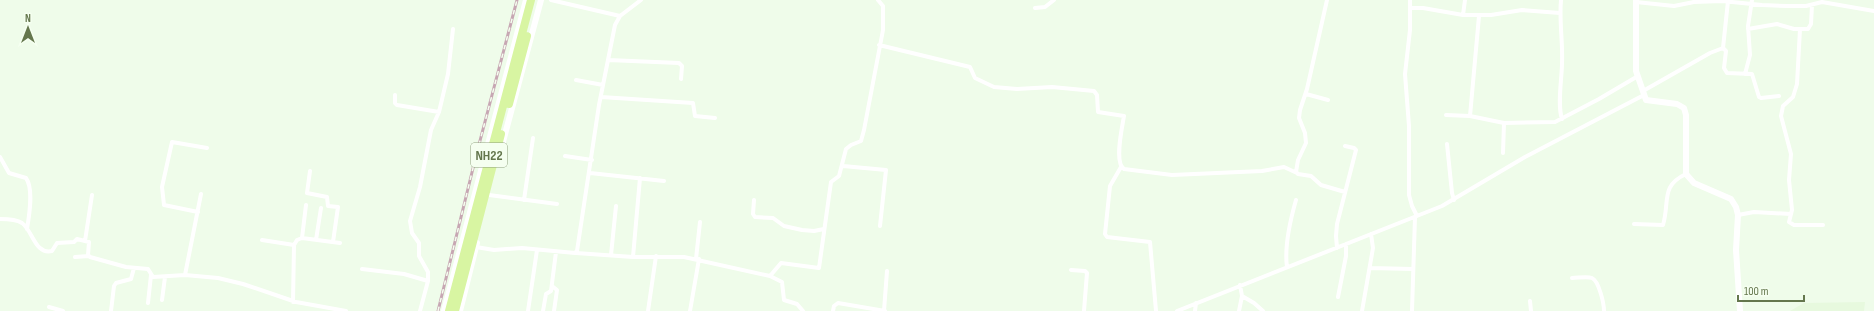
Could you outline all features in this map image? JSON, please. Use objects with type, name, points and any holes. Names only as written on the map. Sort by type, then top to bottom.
[{"type":"highway","name":"NH22","points":[[449,311],[531,0]]},
{"type":"highway","name":"NH22","points":[[455,311],[537,0]]},
{"type":"street","points":[[444,311],[526,0]]},
{"type":"street","points":[[460,311],[541,0]]},
{"type":"street","points":[[551,0],[609,12],[620,16]]},
{"type":"street","points":[[576,253],[603,85],[615,25],[620,16],[641,0]]},
{"type":"street","points":[[770,276],[781,263],[818,268],[831,182],[835,179],[843,166],[846,149],[850,144],[859,142],[862,137],[883,30],[883,9],[882,4],[878,0]]},
{"type":"street","points":[[1035,8],[1045,7],[1054,0]]},
{"type":"street","points":[[1296,173],[1298,160],[1306,143],[1299,114],[1306,94],[1327,0]]},
{"type":"street","points":[[1410,0],[1409,42],[1405,74],[1409,126],[1409,195],[1415,214],[1412,311]]},
{"type":"street","points":[[1463,15],[1465,0]]},
{"type":"street","points":[[1561,0],[1562,119]]},
{"type":"street","points":[[1740,311],[1736,250],[1738,215],[1736,207],[1731,199],[1694,183],[1686,174],[1686,115],[1684,108],[1677,104],[1650,102],[1646,100],[1638,76],[1636,64],[1636,1],[1674,6],[1694,2],[1719,0],[1788,6],[1812,5],[1822,2],[1874,11]]},
{"type":"street","points":[[1728,1],[1723,48],[1726,51],[1724,63],[1725,71],[1730,74],[1752,74],[1754,76],[1759,97],[1766,98],[1779,96]]},
{"type":"street","points":[[1745,74],[1750,55],[1748,29],[1752,2]]},
{"type":"street","points":[[1748,29],[1778,24],[1800,29],[1808,29],[1810,27],[1812,5]]},
{"type":"street","points":[[1410,8],[1423,8],[1463,15],[1479,16],[1522,10],[1560,13]]},
{"type":"street","points":[[1470,116],[1479,16]]},
{"type":"street","points":[[420,311],[428,281],[428,269],[419,257],[419,243],[412,233],[410,225],[434,122],[439,112],[449,70],[453,29]]},
{"type":"street","points":[[1800,29],[1797,84],[1793,97],[1783,106],[1781,116],[1791,154],[1789,180],[1792,205],[1789,222],[1791,224],[1823,225]]},
{"type":"street","points":[[879,45],[970,67],[975,78],[994,87],[1017,89],[1052,87],[1094,91],[1097,95],[1098,112],[1124,116],[1118,156],[1121,167],[1110,186],[1105,235],[1150,242],[1156,311]]},
{"type":"street","points":[[1177,311],[1337,248],[1415,214],[1454,200],[1525,157],[1643,93],[1710,52],[1723,48]]},
{"type":"street","points":[[608,60],[679,63],[682,66],[681,79]]},
{"type":"street","points":[[1446,115],[1470,116],[1504,123],[1547,122],[1562,119],[1638,76]]},
{"type":"street","points":[[576,80],[603,85]]},
{"type":"street","points":[[1306,94],[1328,100]]},
{"type":"street","points":[[395,95],[395,103],[397,105],[439,112]]},
{"type":"street","points":[[601,97],[651,102],[693,103],[695,116],[715,118]]},
{"type":"street","points":[[430,111],[434,122]]},
{"type":"street","points":[[1503,152],[1504,123]]},
{"type":"street","points":[[524,200],[532,138]]},
{"type":"street","points":[[198,212],[164,205],[162,186],[172,142],[208,148]]},
{"type":"street","points":[[1447,144],[1452,194],[1454,200]]},
{"type":"street","points":[[1337,248],[1336,232],[1356,150],[1344,146]]},
{"type":"street","points":[[565,156],[592,160]]},
{"type":"street","points":[[0,157],[9,173],[26,178],[28,182],[30,205],[27,229]]},
{"type":"street","points":[[843,166],[886,170],[880,226]]},
{"type":"street","points":[[1121,167],[1168,175],[1262,172],[1284,167],[1296,173],[1311,176],[1321,186],[1345,192]]},
{"type":"street","points":[[310,171],[308,193],[327,197],[328,206],[338,207],[333,242]]},
{"type":"street","points":[[590,173],[664,181]]},
{"type":"street","points":[[1634,224],[1663,225],[1667,194],[1672,182],[1686,174]]},
{"type":"street","points":[[633,257],[640,178]]},
{"type":"street","points":[[186,275],[201,194]]},
{"type":"street","points":[[85,241],[92,195]]},
{"type":"street","points":[[489,195],[557,204]]},
{"type":"street","points":[[754,200],[754,217],[773,218],[784,226],[802,230],[824,229]]},
{"type":"street","points":[[1287,267],[1286,257],[1296,200]]},
{"type":"street","points":[[302,238],[306,205]]},
{"type":"street","points":[[611,255],[616,206]]},
{"type":"street","points":[[316,240],[321,208]]},
{"type":"street","points":[[1738,215],[1754,212],[1791,214]]},
{"type":"street","points":[[0,219],[17,221],[27,229],[36,246],[57,254]]},
{"type":"street","points":[[690,311],[700,222]]},
{"type":"street","points":[[1362,311],[1373,245],[1371,234]]},
{"type":"street","points":[[293,302],[294,245],[297,240],[302,238],[340,243]]},
{"type":"street","points":[[52,252],[57,243],[74,242],[77,239],[89,243],[89,256]]},
{"type":"street","points":[[262,240],[294,245]]},
{"type":"street","points":[[1338,297],[1346,256],[1346,244]]},
{"type":"street","points":[[476,247],[494,250],[522,248],[556,252],[633,257],[656,256],[697,259],[770,276],[782,282],[782,296],[784,300],[797,304],[802,311]]},
{"type":"street","points":[[528,311],[537,250]]},
{"type":"street","points":[[543,311],[546,294],[551,291],[556,252]]},
{"type":"street","points":[[75,257],[89,256],[134,268],[148,269],[151,275],[148,303]]},
{"type":"street","points":[[648,311],[656,256]]},
{"type":"street","points":[[456,266],[470,269]]},
{"type":"street","points":[[111,311],[114,285],[131,279],[134,268]]},
{"type":"street","points":[[1370,268],[1413,269]]},
{"type":"street","points":[[362,269],[408,274],[428,281]]},
{"type":"street","points":[[1071,270],[1085,271],[1087,273],[1084,311]]},
{"type":"street","points":[[833,311],[834,306],[838,303],[884,311],[887,271]]},
{"type":"street","points":[[151,275],[165,277],[186,275],[229,280],[293,302],[346,311]]},
{"type":"street","points":[[162,300],[165,277]]},
{"type":"street","points":[[1572,278],[1590,278],[1595,280],[1602,296],[1604,311]]},
{"type":"street","points":[[1239,311],[1242,296],[1240,285]]},
{"type":"street","points":[[552,286],[557,290],[554,311]]},
{"type":"street","points":[[1242,296],[1254,303],[1263,311]]},
{"type":"street","points":[[1530,301],[1531,311]]},
{"type":"street","points":[[1195,311],[1196,303]]},
{"type":"street","points":[[49,307],[63,311]]},
{"type":"shaded area","points":[[1865,302],[1864,311],[1790,311],[1804,303]]},
{"type":"railway","points":[[438,311],[476,156],[517,0]]}]
